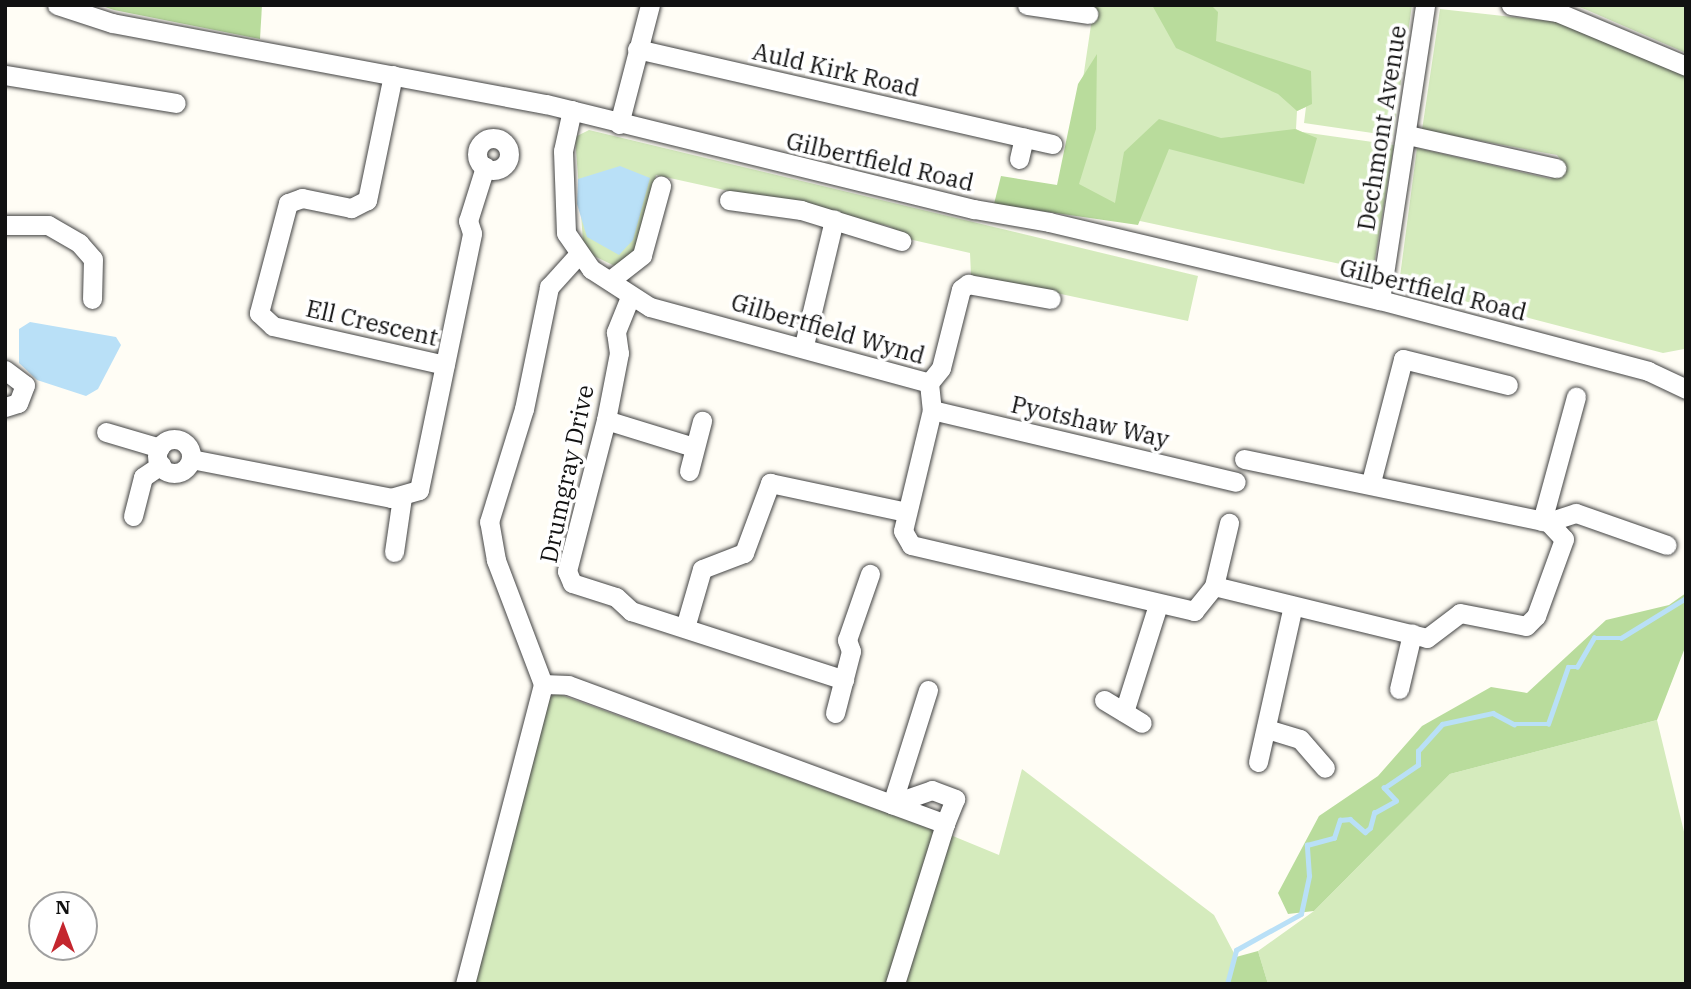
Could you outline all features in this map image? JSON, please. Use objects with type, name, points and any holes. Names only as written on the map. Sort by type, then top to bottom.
[{"type":"street","name":"Gilbertfield Road","points":[[57,5],[112,23],[572,110],[619,124],[1380,300],[1648,371],[1686,389]]},
{"type":"street","points":[[619,124],[650,5]]},
{"type":"street","points":[[1027,5],[1088,14]]},
{"type":"street","name":"Dechmont Avenue","points":[[1380,300],[1408,135],[1425,5]]},
{"type":"street","points":[[1511,5],[1557,12],[1686,66]]},
{"type":"street","name":"Auld Kirk Road","points":[[637,49],[1052,144]]},
{"type":"street","points":[[5,75],[164,107]]},
{"type":"street","name":"Ell Crescent","points":[[393,75],[367,200],[351,208],[302,198],[288,203],[259,313],[273,326],[445,365],[419,490],[402,497]]},
{"type":"street","points":[[572,110],[563,151],[566,233],[577,256],[613,278],[630,297]]},
{"type":"street","points":[[1408,135],[1556,168]]},
{"type":"street","points":[[1019,159],[1024,138]]},
{"type":"street","points":[[445,365],[472,233],[468,221],[485,167]]},
{"type":"street","points":[[613,278],[642,255],[661,186]]},
{"type":"street","points":[[729,200],[834,220],[901,241]]},
{"type":"street","points":[[804,345],[834,220]]},
{"type":"street","points":[[5,225],[48,225],[79,243],[93,259],[92,299]]},
{"type":"street","points":[[465,984],[543,684],[496,561],[489,522],[524,410],[549,288],[577,256]]},
{"type":"street","points":[[929,383],[941,368],[961,289],[968,284],[1051,299]]},
{"type":"street","name":"Gilbertfield Wynd","points":[[630,297],[929,383],[934,391],[932,410],[904,535],[911,545],[1158,605],[1194,611],[1213,586],[1229,523]]},
{"type":"street","name":"Drumgray Drive","points":[[630,297],[617,332],[619,353],[606,419],[567,570],[572,583],[616,597],[631,611],[687,624],[844,680]]},
{"type":"street","points":[[1371,482],[1403,359],[1508,385]]},
{"type":"street","points":[[5,370],[25,385],[18,403],[5,407]]},
{"type":"street","points":[[1545,522],[1576,397]]},
{"type":"street","name":"Pyotshaw Way","points":[[932,410],[1236,482]]},
{"type":"street","points":[[606,419],[694,447]]},
{"type":"street","points":[[689,471],[702,421]]},
{"type":"street","points":[[106,432],[160,456],[176,472],[191,459]]},
{"type":"street","points":[[133,516],[143,477],[160,456],[181,440],[191,459]]},
{"type":"street","points":[[1213,586],[1412,634],[1437,636],[1460,613],[1530,624],[1564,539],[1545,522],[1371,482],[1244,458]]},
{"type":"street","points":[[191,459],[402,497],[394,552]]},
{"type":"street","points":[[687,624],[702,569],[717,561],[735,562],[744,553],[770,483],[907,512]]},
{"type":"street","points":[[1545,522],[1576,513],[1667,545]]},
{"type":"street","points":[[835,713],[851,651],[847,640],[870,574]]},
{"type":"street","points":[[1124,712],[1158,605]]},
{"type":"street","points":[[1258,762],[1293,606]]},
{"type":"street","points":[[1399,690],[1412,634]]},
{"type":"street","points":[[543,684],[568,685],[945,824]]},
{"type":"street","points":[[892,804],[928,690]]},
{"type":"street","points":[[1104,700],[1142,723]]},
{"type":"street","points":[[1267,729],[1300,740],[1325,768]]},
{"type":"street","points":[[892,804],[932,789],[955,799],[895,984]]},
{"type":"green space","points":[[99,5],[262,5],[260,39],[114,10]]},
{"type":"green space","points":[[1094,5],[1412,5],[1393,136],[1304,123],[1306,107],[1297,111],[1296,129],[1302,132],[1394,145],[1373,271],[1140,221],[1063,213]]},
{"type":"green space","points":[[1152,5],[1211,5],[1218,12],[1216,41],[1311,71],[1312,104],[1297,111],[1278,94],[1176,48]]},
{"type":"green space","points":[[1574,5],[1686,5],[1686,53],[1587,10]]},
{"type":"green space","points":[[1440,9],[1557,22],[1686,76],[1684,349],[1663,353],[1399,284],[1417,148],[1551,179],[1564,164],[1557,155],[1422,130]]},
{"type":"green space","points":[[1097,54],[1096,129],[1079,184],[1115,203],[1124,152],[1159,119],[1221,138],[1295,129],[1317,138],[1304,184],[1169,149],[1138,225],[994,204],[1001,176],[1057,185],[1078,84]]},
{"type":"green space","points":[[589,130],[1198,276],[1188,321],[971,275],[970,253],[913,240],[889,226],[656,175],[636,254],[617,267],[594,256],[583,241],[575,137]]},
{"type":"green space","points":[[1686,593],[1686,645],[1657,720],[1450,774],[1314,911],[1288,914],[1278,893],[1319,816],[1378,776],[1422,726],[1491,687],[1527,693],[1606,620],[1669,605]]},
{"type":"green space","points":[[556,693],[936,831],[888,984],[474,984],[548,699]]},
{"type":"green space","points":[[1657,720],[1686,840],[1686,984],[1268,984],[1258,951],[1314,911],[1450,774]]},
{"type":"green space","points":[[1022,769],[1214,915],[1236,957],[1225,984],[903,984],[948,834],[999,855]]},
{"type":"green space","points":[[1258,951],[1268,984],[1225,984],[1236,957]]},
{"type":"water","points":[[620,166],[650,178],[633,240],[619,255],[587,237],[577,204],[578,179]]},
{"type":"water","points":[[30,322],[116,337],[121,345],[98,389],[86,396],[37,380],[19,363],[19,329]]},
{"type":"waterway","points":[[1227,984],[1236,950],[1301,914],[1309,876],[1307,845],[1334,838],[1340,820],[1350,819],[1365,832],[1370,828],[1374,813],[1396,801],[1384,788],[1418,765],[1418,751],[1442,724],[1493,713],[1514,724],[1548,724],[1568,667],[1577,667],[1594,638],[1621,638],[1686,598]]}]
